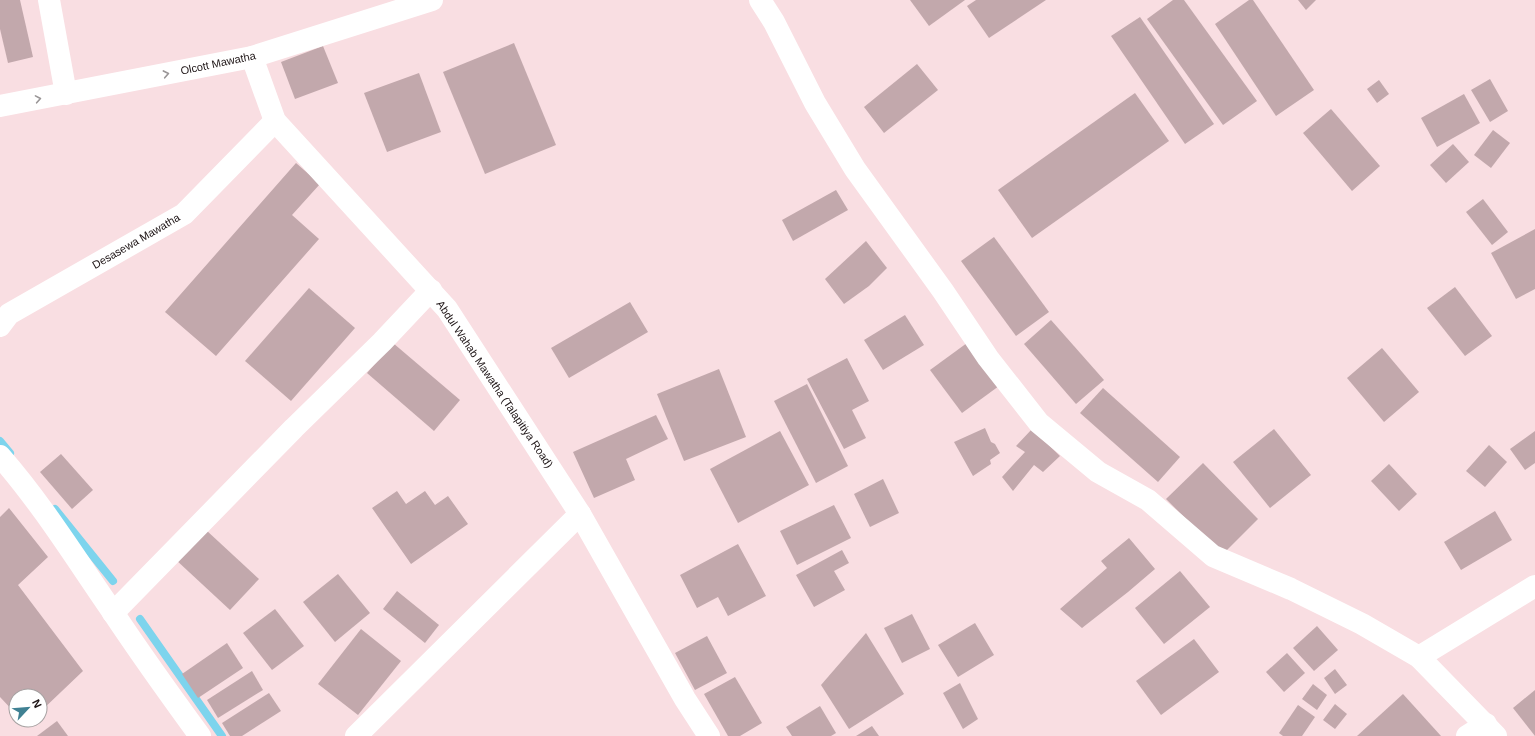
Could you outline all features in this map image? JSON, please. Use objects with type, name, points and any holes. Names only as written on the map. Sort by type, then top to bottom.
[{"type":"street","points":[[49,0],[66,94]]},
{"type":"street","name":"Olcott Mawatha","points":[[0,106],[252,57],[432,0]]},
{"type":"street","points":[[760,0],[774,22],[815,103],[855,169],[943,291],[988,358],[1039,423],[1098,472],[1148,500],[1213,556],[1291,589],[1362,624],[1419,657],[1491,730]]},
{"type":"street","name":"Abdul Wahab Mawatha (Talapitiya Road)","points":[[252,57],[275,121],[447,309],[580,514],[685,699],[709,736]]},
{"type":"street","name":"Desasewa Mawatha","points":[[0,326],[9,314],[184,214],[275,121]]},
{"type":"street","points":[[113,613],[294,428],[382,342],[431,290]]},
{"type":"street","points":[[0,456],[18,476],[66,542],[113,613],[200,736]]},
{"type":"street","points":[[356,736],[580,514]]},
{"type":"street","points":[[1419,657],[1535,586]]},
{"type":"street","points":[[1467,736],[1491,730]]},
{"type":"building","points":[[0,0],[20,0],[33,57],[8,63],[0,29]]},
{"type":"building","points":[[910,0],[965,0],[929,26]]},
{"type":"building","points":[[976,0],[1046,0],[989,38],[967,6]]},
{"type":"building","points":[[1173,0],[1184,0],[1257,101],[1223,125],[1147,19]]},
{"type":"building","points":[[1249,0],[1253,0],[1314,90],[1276,116],[1215,24]]},
{"type":"building","points":[[1298,0],[1316,0],[1306,10]]},
{"type":"building","points":[[1140,17],[1214,124],[1185,144],[1111,36]]},
{"type":"building","points":[[514,43],[556,145],[485,174],[443,72]]},
{"type":"building","points":[[323,46],[338,83],[295,99],[281,62]]},
{"type":"building","points":[[917,64],[938,90],[884,133],[864,107]]},
{"type":"building","points":[[419,73],[441,132],[387,152],[364,93]]},
{"type":"building","points":[[1490,79],[1508,111],[1490,122],[1471,90]]},
{"type":"building","points":[[1379,80],[1389,94],[1377,103],[1367,89]]},
{"type":"building","points":[[1135,93],[1169,141],[1032,238],[998,190]]},
{"type":"building","points":[[1464,94],[1480,123],[1437,147],[1421,118]]},
{"type":"building","points":[[1331,109],[1380,166],[1352,191],[1303,133]]},
{"type":"building","points":[[1493,130],[1510,143],[1491,168],[1474,155]]},
{"type":"building","points":[[1453,144],[1469,162],[1446,183],[1430,165]]},
{"type":"building","points":[[296,163],[320,184],[292,215],[319,239],[216,356],[165,312]]},
{"type":"building","points":[[836,190],[848,210],[793,241],[782,220]]},
{"type":"building","points":[[1483,199],[1508,232],[1492,245],[1466,212]]},
{"type":"building","points":[[1535,229],[1535,289],[1516,299],[1491,253]]},
{"type":"building","points":[[994,237],[1049,312],[1016,336],[961,261]]},
{"type":"building","points":[[866,241],[887,268],[869,286],[844,304],[825,279]]},
{"type":"building","points":[[1455,287],[1492,336],[1465,356],[1427,308]]},
{"type":"building","points":[[309,288],[355,328],[291,401],[245,361]]},
{"type":"building","points":[[630,302],[648,332],[569,378],[551,348]]},
{"type":"building","points":[[905,315],[924,345],[883,370],[864,340]]},
{"type":"building","points":[[1051,320],[1104,380],[1076,404],[1024,344]]},
{"type":"building","points":[[393,343],[460,400],[434,431],[367,373]]},
{"type":"building","points":[[967,343],[999,386],[962,413],[930,370]]},
{"type":"building","points":[[1382,348],[1419,392],[1384,422],[1347,378]]},
{"type":"building","points":[[847,358],[869,401],[852,410],[866,438],[844,449],[807,379]]},
{"type":"building","points":[[719,369],[746,437],[684,461],[657,394]]},
{"type":"building","points":[[807,384],[848,466],[816,483],[774,401]]},
{"type":"building","points":[[1103,388],[1180,457],[1158,482],[1080,413]]},
{"type":"building","points":[[656,415],[668,439],[626,459],[635,480],[594,498],[573,452]]},
{"type":"building","points":[[985,428],[991,442],[995,444],[1000,453],[990,460],[991,464],[973,476],[954,442]]},
{"type":"building","points":[[1032,429],[1060,456],[1043,472],[1034,465],[1013,491],[1002,477],[1025,452],[1016,446]]},
{"type":"building","points":[[1274,429],[1311,475],[1270,508],[1233,462]]},
{"type":"building","points":[[780,431],[809,485],[738,523],[710,469]]},
{"type":"building","points":[[1535,431],[1535,463],[1525,470],[1510,449]]},
{"type":"building","points":[[1489,445],[1507,462],[1485,487],[1466,471]]},
{"type":"building","points":[[61,454],[93,490],[72,509],[40,472]]},
{"type":"building","points":[[1203,463],[1258,519],[1222,555],[1166,499]]},
{"type":"building","points":[[1389,464],[1417,494],[1399,511],[1371,481]]},
{"type":"building","points":[[883,479],[899,513],[870,527],[854,494]]},
{"type":"building","points":[[397,491],[406,504],[425,491],[435,505],[448,496],[468,524],[411,564],[372,508]]},
{"type":"building","points":[[834,505],[851,538],[797,565],[780,531]]},
{"type":"building","points":[[9,508],[48,557],[18,585],[83,671],[48,704],[48,688],[8,688],[8,706],[0,697],[0,517]]},
{"type":"building","points":[[1495,511],[1512,540],[1461,570],[1444,542]]},
{"type":"building","points":[[206,530],[259,579],[230,610],[175,559]]},
{"type":"building","points":[[1129,538],[1155,569],[1082,628],[1060,609],[1107,568],[1101,561]]},
{"type":"building","points":[[738,544],[766,596],[728,616],[718,597],[697,608],[680,575]]},
{"type":"building","points":[[842,550],[849,563],[834,571],[845,590],[814,607],[796,575]]},
{"type":"building","points":[[1180,571],[1210,607],[1164,644],[1135,608]]},
{"type":"building","points":[[338,574],[370,613],[335,642],[303,602]]},
{"type":"building","points":[[397,591],[439,625],[425,643],[383,609]]},
{"type":"building","points":[[275,609],[304,646],[272,670],[243,633]]},
{"type":"building","points":[[912,614],[930,649],[902,663],[884,628]]},
{"type":"building","points":[[975,623],[994,655],[958,677],[938,645]]},
{"type":"building","points":[[1317,626],[1338,650],[1314,671],[1293,648]]},
{"type":"building","points":[[361,629],[401,661],[358,715],[318,684]]},
{"type":"building","points":[[866,633],[904,694],[849,729],[821,685]]},
{"type":"building","points":[[707,636],[727,673],[695,690],[675,653]]},
{"type":"building","points":[[1194,639],[1219,672],[1161,715],[1136,681]]},
{"type":"building","points":[[227,643],[243,668],[198,698],[182,674]]},
{"type":"building","points":[[1287,653],[1305,673],[1284,692],[1266,672]]},
{"type":"building","points":[[1335,669],[1347,685],[1335,694],[1324,678]]},
{"type":"building","points":[[252,671],[263,690],[218,718],[207,700]]},
{"type":"building","points":[[735,677],[762,723],[740,736],[728,736],[704,694]]},
{"type":"building","points":[[960,683],[978,719],[963,729],[943,693]]},
{"type":"building","points":[[1313,684],[1327,695],[1317,710],[1302,699]]},
{"type":"building","points":[[1535,690],[1535,736],[1513,708]]},
{"type":"building","points":[[269,693],[281,711],[242,736],[230,736],[222,723]]},
{"type":"building","points":[[1403,694],[1441,736],[1357,736]]},
{"type":"building","points":[[1335,704],[1347,714],[1335,729],[1323,720]]},
{"type":"building","points":[[1298,705],[1315,717],[1302,736],[1283,736],[1279,733]]},
{"type":"building","points":[[820,706],[836,733],[831,736],[792,736],[786,727]]},
{"type":"building","points":[[57,721],[68,736],[37,736]]},
{"type":"building","points":[[872,726],[879,736],[856,736]]},
{"type":"waterway","points":[[0,441],[10,453]]},
{"type":"waterway","points":[[55,509],[113,581]]},
{"type":"waterway","points":[[140,619],[222,736]]}]
